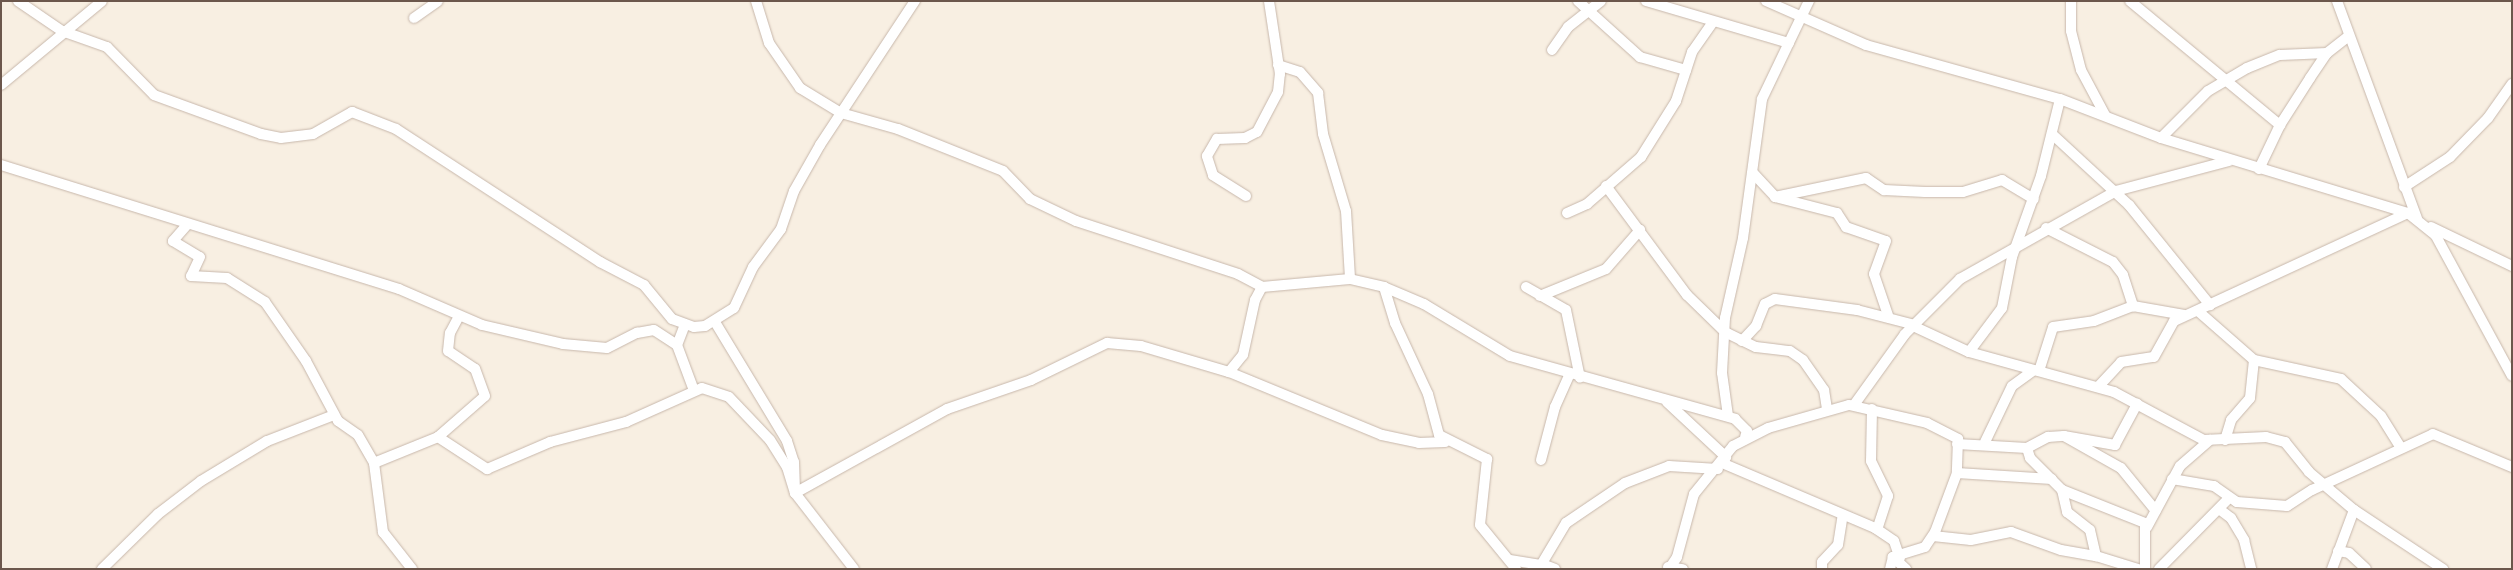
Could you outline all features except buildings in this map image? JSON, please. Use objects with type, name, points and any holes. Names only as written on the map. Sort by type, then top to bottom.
[{"type":"street","points":[[18,1],[62,31],[107,47],[154,95],[261,134],[281,138],[313,134],[352,112],[396,129],[600,262],[644,285],[666,313],[684,326],[715,322],[729,315],[741,299],[753,267],[781,229],[794,191],[841,113],[916,1]]},
{"type":"street","points":[[1,85],[52,46],[62,31],[102,1]]},
{"type":"street","points":[[414,18],[438,1]]},
{"type":"street","points":[[756,1],[769,43],[788,75],[841,113],[898,129],[1003,171],[1030,199],[1087,226],[1238,274],[1262,287],[1350,279],[1384,287],[1424,304],[1498,351],[1574,377],[1728,416],[1747,430],[1745,437],[1694,494],[1677,557],[1668,568]]},
{"type":"street","points":[[1246,196],[1213,175],[1208,151],[1217,139],[1245,138],[1257,132],[1278,92],[1278,66],[1269,1]]},
{"type":"street","points":[[1578,1],[1640,57],[1686,70]]},
{"type":"street","points":[[1552,50],[1568,27],[1591,13],[1601,1]]},
{"type":"street","points":[[1646,1],[1789,43]]},
{"type":"street","points":[[1766,1],[1801,17],[1917,61],[2060,99],[2161,138],[2412,216],[2428,226],[2512,266]]},
{"type":"street","points":[[1728,416],[1722,373],[1725,332],[1753,173],[1762,99],[1809,1]]},
{"type":"street","points":[[2070,1],[2071,31],[2081,70],[2105,115]]},
{"type":"street","points":[[2130,1],[2227,79],[2280,125]]},
{"type":"street","points":[[2337,1],[2404,187],[2412,216]]},
{"type":"street","points":[[1567,213],[1587,204],[1606,186],[1628,171],[1647,149],[1676,101],[1692,52],[1713,22]]},
{"type":"street","points":[[2259,169],[2280,125],[2328,53],[2349,36]]},
{"type":"street","points":[[2161,138],[2208,91],[2227,79],[2280,55],[2328,53]]},
{"type":"street","points":[[1278,66],[1300,72],[1318,93],[1322,134],[1346,212],[1350,279]]},
{"type":"street","points":[[2404,187],[2450,157],[2488,118],[2512,84]]},
{"type":"street","points":[[1969,352],[2000,314],[2016,245],[2034,199],[2060,99]]},
{"type":"street","points":[[2052,134],[2116,191],[2210,305]]},
{"type":"street","points":[[1854,405],[1914,326],[1960,279],[2046,228],[2116,191],[2230,160]]},
{"type":"street","points":[[1,165],[186,226],[399,288],[459,316],[563,344],[616,347],[646,330],[663,333],[677,344],[693,388]]},
{"type":"street","points":[[1753,173],[1775,197],[1837,213],[1846,227],[1886,241],[1874,274],[1889,318]]},
{"type":"street","points":[[1775,197],[1866,178],[1884,190],[1925,192],[1963,192],[2002,180],[2034,199]]},
{"type":"street","points":[[1606,186],[1687,295],[1725,332],[1763,349],[1790,351],[1803,360],[1824,390],[1827,409]]},
{"type":"street","points":[[2098,388],[2121,362],[2154,357],[2169,324],[2412,216]]},
{"type":"street","points":[[186,226],[173,240],[200,257],[191,268],[192,278],[227,278],[265,302],[306,361],[334,415],[358,436],[374,463],[380,524],[412,569]]},
{"type":"street","points":[[2428,226],[2512,376]]},
{"type":"street","points":[[2046,228],[2120,269],[2132,306]]},
{"type":"street","points":[[1540,296],[1606,269],[1640,230]]},
{"type":"street","points":[[1229,372],[1238,367],[1244,356],[1254,305],[1262,287]]},
{"type":"street","points":[[1384,287],[1445,442]]},
{"type":"street","points":[[1526,287],[1566,310],[1574,377],[1555,407],[1541,460]]},
{"type":"street","points":[[1742,341],[1756,326],[1765,304],[1775,299],[1889,318],[1914,326],[1969,352],[2098,388],[2137,404],[2210,440],[2266,438],[2285,442],[2324,484],[2354,510],[2443,569]]},
{"type":"street","points":[[1985,442],[2012,386],[2037,370],[2053,327],[2094,322],[2132,306],[2193,313],[2254,360],[2341,379],[2380,416],[2401,448]]},
{"type":"street","points":[[374,463],[438,437],[484,396],[475,369],[448,351],[450,333],[459,316]]},
{"type":"street","points":[[715,322],[790,446],[795,493]]},
{"type":"street","points":[[677,344],[684,326]]},
{"type":"street","points":[[795,493],[946,409],[1031,380],[1107,343],[1141,346],[1229,372],[1382,435],[1419,443],[1445,442],[1481,453],[1487,459],[1479,521],[1513,565],[1542,564],[1555,569]]},
{"type":"street","points":[[2226,440],[2231,420],[2250,398],[2254,360]]},
{"type":"street","points":[[438,437],[487,469],[550,442],[626,422],[693,388],[717,391],[736,404],[780,454],[795,493],[854,569]]},
{"type":"street","points":[[1666,401],[1722,463],[1877,529],[1894,541],[1897,558],[1906,569]]},
{"type":"street","points":[[1957,444],[1985,442],[2027,448],[2048,437],[2064,436],[2118,444],[2137,404]]},
{"type":"street","points":[[1745,437],[1827,409],[1854,405],[1950,432],[1958,437],[1957,473],[1933,536],[1925,547],[1897,558],[1890,569]]},
{"type":"street","points":[[1872,409],[1871,461],[1888,496],[1877,529]]},
{"type":"street","points":[[102,569],[158,514],[201,481],[267,441],[334,415]]},
{"type":"street","points":[[2172,479],[2214,486],[2228,499],[2287,506],[2324,484],[2433,434],[2512,467]]},
{"type":"street","points":[[2064,436],[2121,468],[2156,511]]},
{"type":"street","points":[[2145,569],[2147,527],[2172,479],[2184,461],[2210,440]]},
{"type":"street","points":[[2027,448],[2030,458],[2062,490],[2147,527]]},
{"type":"street","points":[[1542,564],[1566,523],[1617,487],[1669,466],[1722,463]]},
{"type":"street","points":[[1957,473],[2052,479]]},
{"type":"street","points":[[2062,490],[2065,509],[2092,534],[2096,556]]},
{"type":"street","points":[[2159,569],[2228,499]]},
{"type":"street","points":[[2219,509],[2232,518],[2244,540],[2251,569]]},
{"type":"street","points":[[2332,569],[2354,510]]},
{"type":"street","points":[[1822,569],[1822,562],[1838,545],[1843,515]]},
{"type":"street","points":[[1933,536],[1971,540],[2011,532],[2061,550],[2096,556],[2138,569]]},
{"type":"street","points":[[2338,550],[2349,553],[2366,569]]},
{"type":"street","points":[[1668,568],[1683,569]]}]
